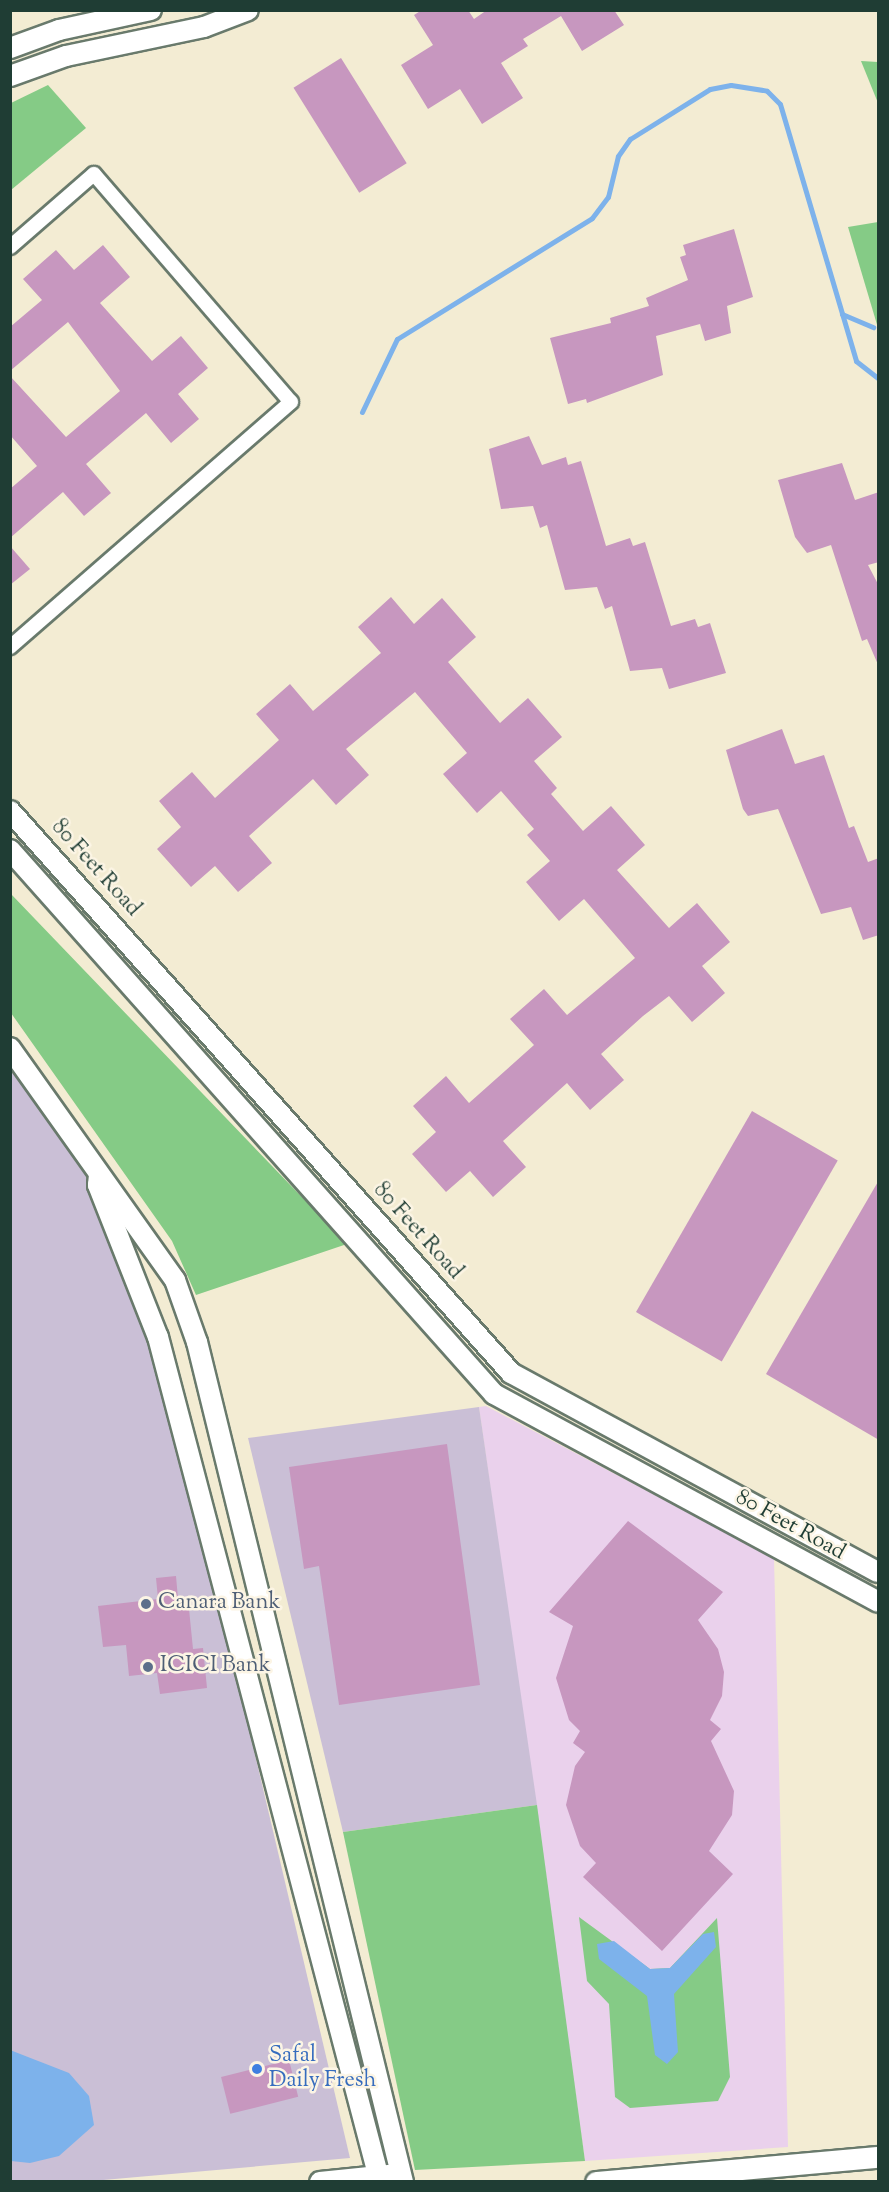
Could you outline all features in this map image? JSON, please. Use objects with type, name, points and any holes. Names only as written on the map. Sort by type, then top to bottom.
[{"type":"main road","points":[[596,2181],[879,2157]]},
{"type":"street","points":[[10,48],[59,30],[151,10]]},
{"type":"street","points":[[10,76],[66,56],[204,27],[248,10]]},
{"type":"street","points":[[10,247],[94,174],[291,402],[10,647]]},
{"type":"street","name":"80 Feet Road","points":[[10,811],[511,1373],[879,1572]]},
{"type":"street","name":"80 Feet Road","points":[[10,850],[494,1394],[879,1602]]},
{"type":"street","points":[[10,1048],[175,1280],[197,1342],[402,2178],[320,2181]]},
{"type":"street","points":[[100,1173],[98,1185],[158,1337],[379,2179]]},
{"type":"street","points":[[343,2042],[368,2035]]},
{"type":"shaded area","points":[[10,1059],[90,1173],[164,1368],[350,2158],[92,2181],[11,2181]]},
{"type":"shaded area","points":[[486,1406],[774,1558],[788,2147],[585,2161],[479,1407]]},
{"type":"shaded area","points":[[479,1407],[537,1805],[343,1832],[248,1438]]},
{"type":"green space","points":[[861,61],[878,62],[878,103]]},
{"type":"green space","points":[[48,85],[86,128],[11,190],[11,103]]},
{"type":"green space","points":[[878,222],[878,328],[848,227]]},
{"type":"green space","points":[[10,894],[347,1244],[196,1295],[172,1241],[11,1013]]},
{"type":"green space","points":[[537,1805],[585,2161],[415,2170],[343,1832]]},
{"type":"green space","points":[[579,1917],[650,1969],[670,1968],[717,1918],[730,2077],[718,2101],[630,2108],[615,2097],[609,2004],[587,1981]]},
{"type":"water","points":[[714,1932],[716,1947],[674,1994],[678,2052],[667,2064],[655,2055],[647,1996],[599,1959],[597,1944],[614,1941],[650,1969],[670,1968],[703,1934]]},
{"type":"water","points":[[10,2050],[69,2073],[89,2096],[94,2125],[59,2156],[30,2163],[11,2161]]},
{"type":"building","points":[[422,10],[468,10],[474,19],[487,10],[614,10],[624,25],[582,51],[561,16],[523,39],[528,46],[501,63],[523,98],[482,124],[460,89],[428,109],[401,65],[433,45],[414,15]]},
{"type":"building","points":[[341,58],[407,163],[359,193],[294,88]]},
{"type":"building","points":[[734,229],[753,297],[727,306],[731,333],[705,341],[700,324],[656,336],[663,375],[587,403],[586,399],[568,404],[550,338],[611,323],[610,318],[649,306],[646,298],[688,280],[680,257],[686,255],[683,245]]},
{"type":"building","points":[[103,245],[130,277],[100,303],[152,361],[181,336],[208,368],[178,394],[199,419],[171,443],[146,413],[86,464],[111,493],[84,516],[63,492],[10,538],[10,489],[37,466],[10,435],[10,376],[66,437],[120,391],[68,322],[10,371],[10,327],[42,300],[23,279],[56,250],[74,270]]},
{"type":"building","points":[[529,436],[542,465],[566,457],[568,465],[581,461],[606,546],[630,538],[633,546],[645,542],[671,626],[695,619],[698,627],[710,623],[726,673],[669,689],[662,668],[630,671],[612,606],[605,609],[597,587],[565,590],[547,525],[540,528],[533,506],[501,509],[489,449]]},
{"type":"building","points":[[842,463],[855,500],[879,492],[879,562],[868,565],[879,586],[879,667],[867,639],[862,641],[831,545],[807,553],[795,537],[778,480]]},
{"type":"building","points":[[10,546],[30,569],[10,585]]},
{"type":"building","points":[[391,597],[414,624],[442,598],[476,637],[448,662],[500,723],[528,698],[562,737],[534,761],[557,788],[551,794],[583,831],[611,806],[645,845],[617,870],[669,928],[697,903],[730,942],[702,966],[725,993],[692,1022],[669,996],[643,1016],[601,1054],[624,1080],[590,1110],[567,1083],[503,1141],[526,1167],[493,1197],[470,1171],[446,1192],[412,1154],[436,1132],[413,1106],[446,1076],[469,1103],[534,1045],[510,1019],[544,989],[567,1015],[635,958],[584,899],[559,921],[526,882],[550,861],[527,835],[534,829],[501,791],[477,813],[443,774],[467,753],[415,692],[346,749],[369,775],[336,805],[313,779],[249,836],[272,863],[238,892],[215,866],[191,887],[157,849],[181,827],[159,801],[192,772],[215,798],[279,740],[256,714],[290,684],[313,711],[381,653],[358,627]]},
{"type":"building","points":[[782,729],[795,764],[824,755],[849,828],[854,826],[868,862],[879,858],[879,935],[863,940],[851,907],[821,914],[778,809],[748,816],[743,809],[726,750]]},
{"type":"building","points":[[752,1111],[838,1160],[722,1361],[636,1312]]},
{"type":"building","points":[[879,1180],[879,1440],[766,1374]]},
{"type":"building","points":[[447,1444],[480,1685],[339,1705],[319,1566],[304,1569],[289,1467]]},
{"type":"building","points":[[628,1521],[723,1592],[698,1620],[718,1649],[724,1672],[722,1696],[710,1720],[721,1729],[711,1741],[734,1791],[732,1815],[709,1851],[733,1874],[662,1951],[583,1877],[596,1863],[580,1846],[566,1805],[575,1766],[585,1752],[573,1743],[580,1731],[569,1720],[556,1678],[573,1626],[549,1612]]},
{"type":"building","points":[[176,1576],[179,1610],[189,1609],[193,1649],[203,1648],[207,1688],[160,1694],[157,1673],[129,1676],[126,1645],[103,1647],[98,1606],[158,1599],[156,1578]]},
{"type":"building","points":[[289,2060],[298,2097],[230,2114],[221,2077]]},
{"type":"waterway","points":[[362,412],[397,339],[592,218],[608,197],[618,156],[630,139],[710,89],[731,85],[767,91],[780,104],[856,361],[878,378]]},
{"type":"waterway","points":[[842,314],[873,327]]},
{"type":"place","name":"Canara Bank","points":[[146,1604]]},
{"type":"place","name":"ICICI Bank","points":[[148,1667]]},
{"type":"place","name":"Safal Daily Fresh","points":[[257,2069]]}]
